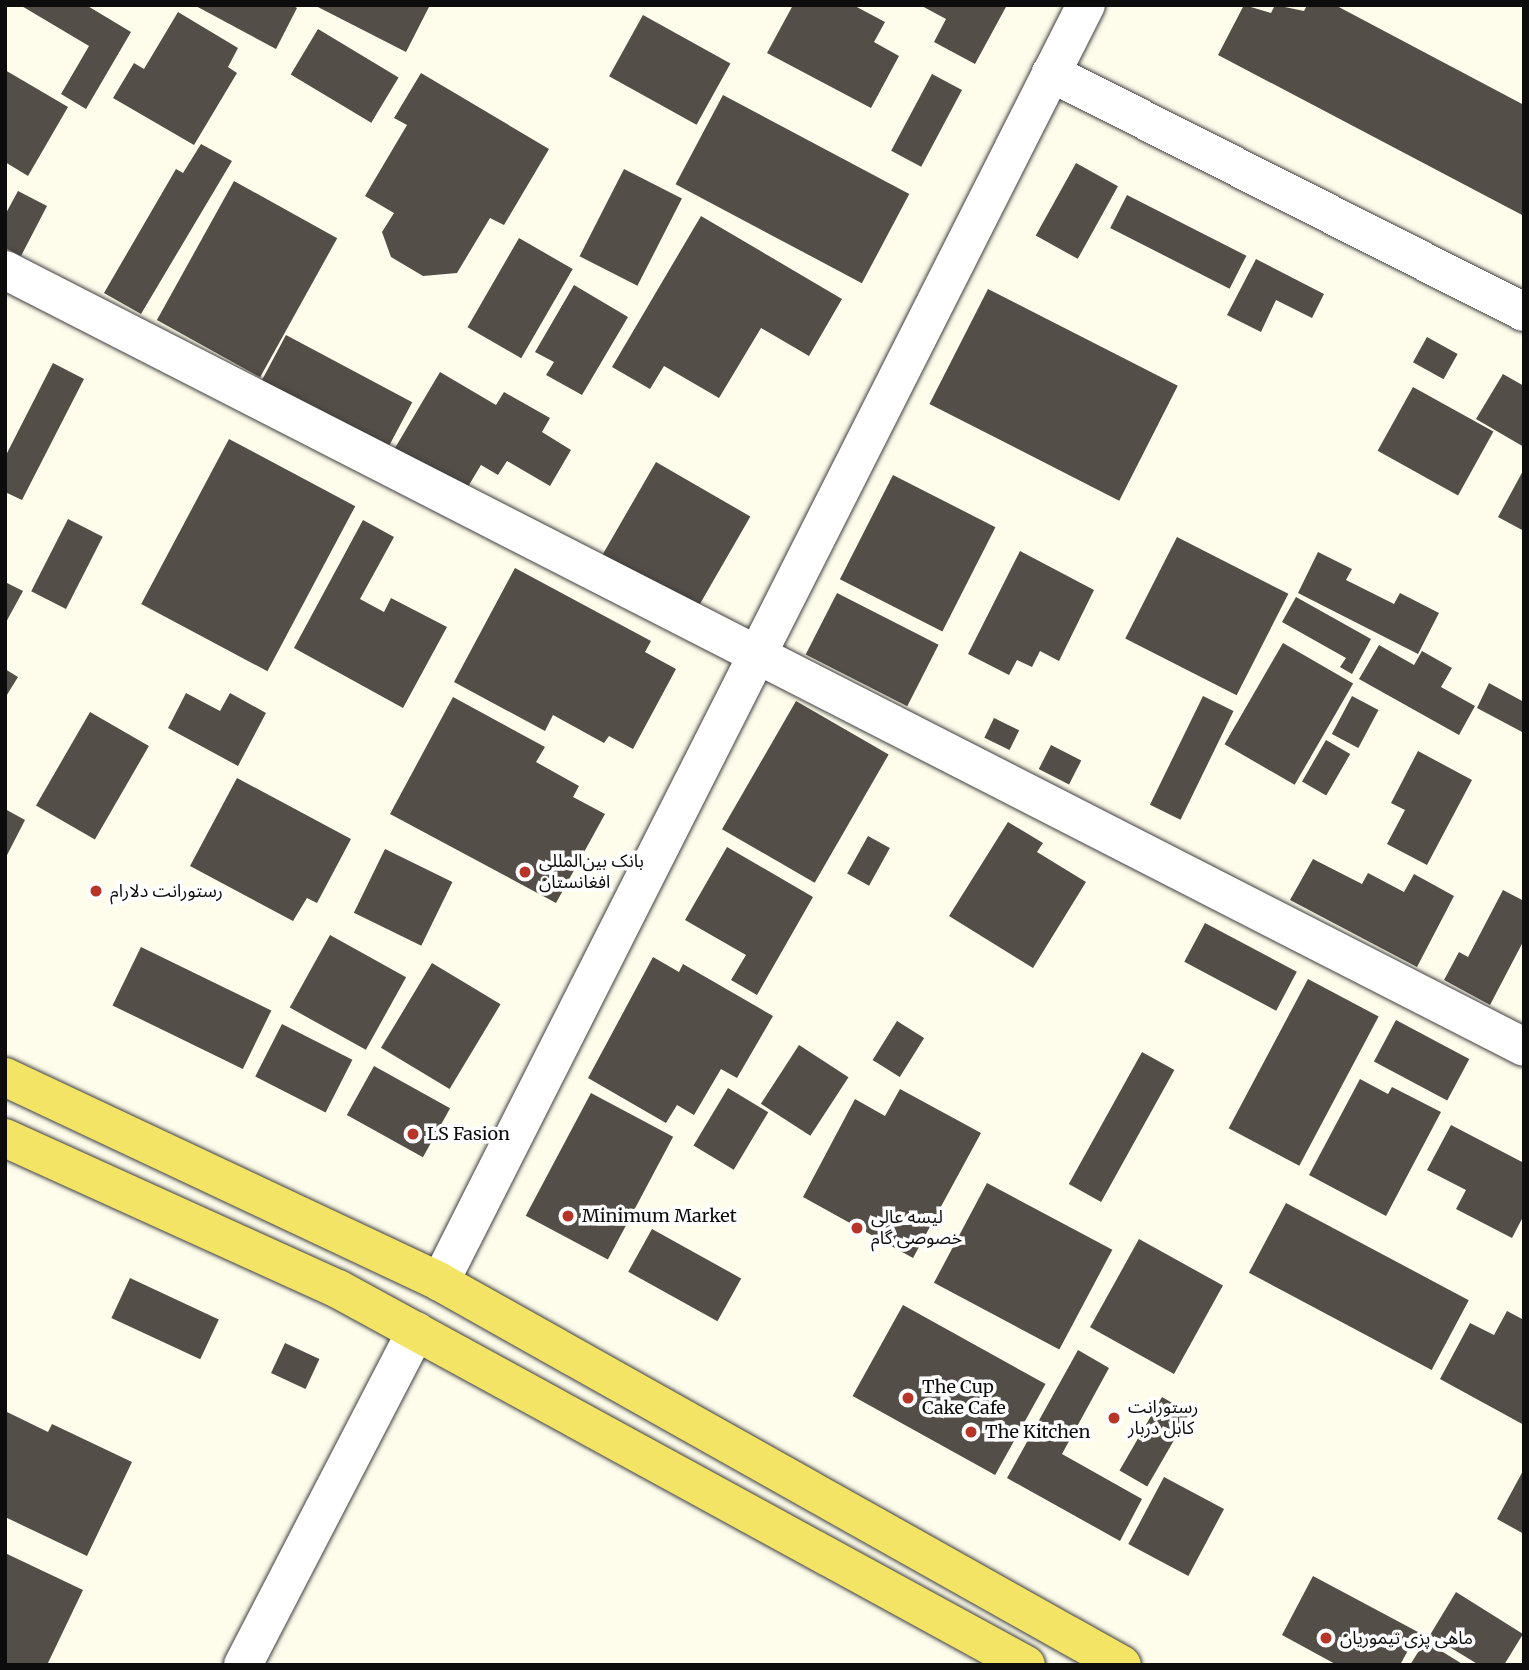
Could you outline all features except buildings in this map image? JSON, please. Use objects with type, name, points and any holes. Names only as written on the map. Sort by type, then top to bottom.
[{"type":"main road","points":[[5,1077],[440,1282],[1122,1665]]},
{"type":"main road","points":[[5,1138],[416,1331],[1026,1665]]},
{"type":"street","points":[[440,1282],[1086,5]]},
{"type":"street","points":[[1051,73],[1524,313]]},
{"type":"street","points":[[5,270],[758,650],[1524,1047]]},
{"type":"street","points":[[243,1665],[416,1331]]},
{"type":"place","name":"بانک بین‌المللی افغانستان","points":[[525,872]]},
{"type":"place","name":"رستورانت دلارام","points":[[96,891]]},
{"type":"place","name":"LS Fasion","points":[[413,1134]]},
{"type":"place","name":"Minimum Market","points":[[568,1216]]},
{"type":"place","name":"لیسه عالی خصوصی گام","points":[[857,1228]]},
{"type":"place","name":"The Cup Cake Cafe","points":[[908,1398]]},
{"type":"place","name":"رستورانت کابل دربار","points":[[1114,1418]]},
{"type":"place","name":"The Kitchen","points":[[971,1432]]},
{"type":"place","name":"ماهی پزی تیموریان","points":[[1326,1638]]}]
